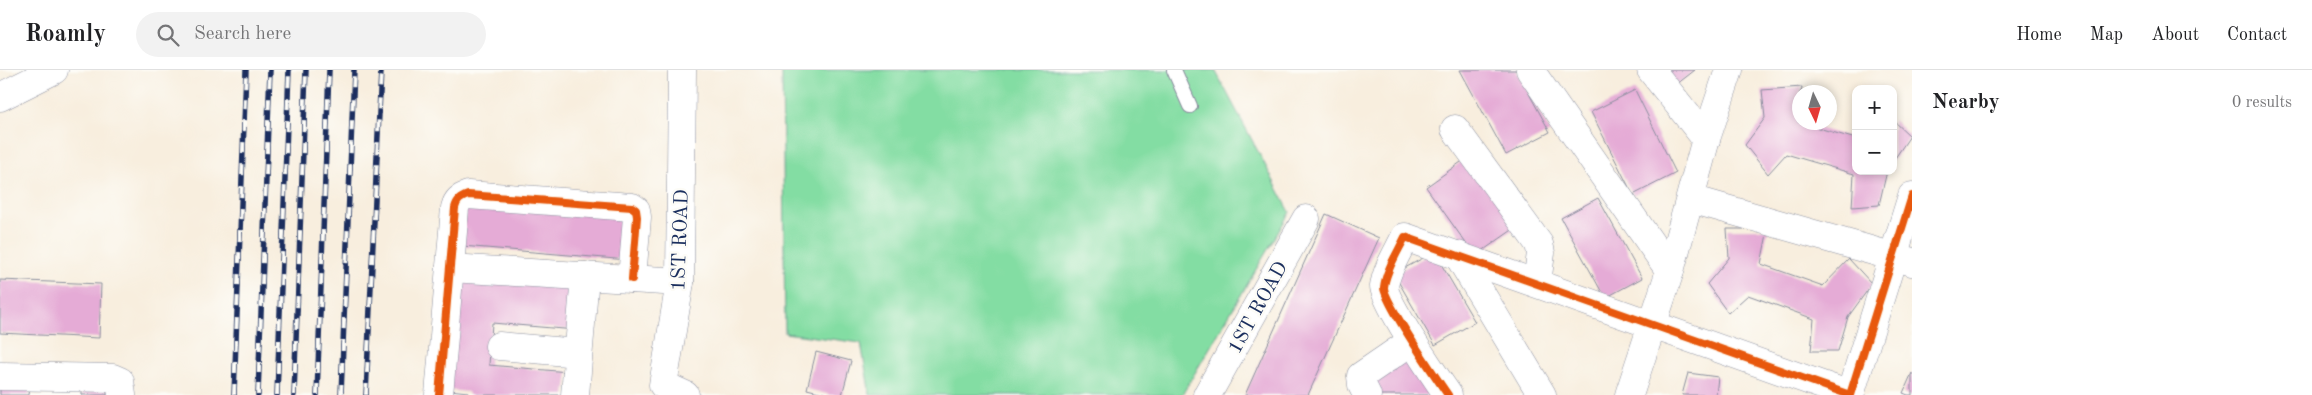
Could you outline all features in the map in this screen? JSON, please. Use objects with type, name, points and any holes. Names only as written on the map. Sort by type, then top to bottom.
[{"type":"street","points":[[0,97],[54,70]]},
{"type":"street","name":"1ST ROAD","points":[[669,392],[680,282],[682,70]]},
{"type":"street","points":[[1530,70],[1670,272]]},
{"type":"street","points":[[1650,70],[1706,139]]},
{"type":"street","points":[[1629,395],[1670,272],[1706,139],[1729,70]]},
{"type":"street","points":[[1455,129],[1539,244],[1541,253],[1537,283]]},
{"type":"street","points":[[438,395],[455,208],[458,200],[468,195],[635,208],[637,217],[632,280]]},
{"type":"street","points":[[1448,395],[1412,341],[1384,291],[1386,280],[1405,237],[1652,323],[1850,395],[1903,260],[1912,196]]},
{"type":"street","points":[[1691,198],[1903,260]]},
{"type":"street","name":"1ST ROAD","points":[[1207,395],[1306,219]]},
{"type":"street","points":[[1458,255],[1542,395]]},
{"type":"street","points":[[450,268],[680,282]]},
{"type":"street","points":[[575,395],[585,276]]},
{"type":"street","points":[[1367,395],[1362,385],[1361,376],[1412,341]]},
{"type":"street","points":[[498,346],[578,353]]},
{"type":"street","points":[[0,376],[113,378],[120,381],[122,395]]},
{"type":"lane","points":[[1174,70],[1190,106]]},
{"type":"green space","points":[[782,70],[1215,70],[1290,212],[1182,395],[870,395],[861,343],[785,333]]},
{"type":"building","points":[[1460,70],[1516,70],[1550,132],[1506,155]]},
{"type":"building","points":[[1666,70],[1695,70],[1677,84]]},
{"type":"building","points":[[1792,88],[1792,130],[1825,130],[1852,138],[1852,173],[1786,154],[1768,174],[1745,145],[1765,118],[1762,90]]},
{"type":"building","points":[[1635,90],[1676,173],[1633,195],[1591,112]]},
{"type":"building","points":[[1897,124],[1910,136],[1897,155]]},
{"type":"building","points":[[1468,157],[1518,226],[1475,256],[1426,187]]},
{"type":"building","points":[[1854,175],[1886,175],[1879,205],[1852,207]]},
{"type":"building","points":[[1598,198],[1642,278],[1605,298],[1561,218]]},
{"type":"building","points":[[466,200],[632,214],[628,260],[462,246]]},
{"type":"building","points":[[1326,214],[1379,238],[1308,395],[1245,395]]},
{"type":"building","points":[[1727,229],[1768,229],[1761,264],[1823,286],[1849,259],[1872,284],[1848,317],[1838,351],[1811,351],[1814,319],[1748,295],[1728,313],[1707,284],[1729,258]]},
{"type":"building","points":[[1434,252],[1475,322],[1435,345],[1394,274]]},
{"type":"building","points":[[459,274],[580,285],[576,330],[492,323],[489,365],[568,372],[565,395],[469,395],[468,392],[449,390]]},
{"type":"building","points":[[0,280],[101,284],[99,338],[0,333]]},
{"type":"building","points":[[816,352],[851,361],[842,395],[831,395],[807,389]]},
{"type":"building","points":[[1411,358],[1432,395],[1374,395],[1367,382]]},
{"type":"building","points":[[1688,373],[1718,377],[1716,395],[1682,395]]},
{"type":"building","points":[[1912,373],[1912,395],[1908,395],[1903,393]]},
{"type":"building","points":[[0,386],[30,387],[29,395],[0,395]]},
{"type":"building","points":[[82,388],[107,389],[107,395],[82,395]]},
{"type":"railway","points":[[234,395],[246,70]]},
{"type":"railway","points":[[258,395],[270,70]]},
{"type":"railway","points":[[277,395],[289,70]]},
{"type":"railway","points":[[294,395],[306,70]]},
{"type":"railway","points":[[317,395],[329,70]]},
{"type":"railway","points":[[341,395],[354,70]]},
{"type":"railway","points":[[366,395],[381,70]]},
{"type":"cycle path","points":[[439,395],[455,208],[461,198],[468,195],[632,207],[636,210],[637,217],[632,279]]},
{"type":"cycle path","points":[[1448,395],[1412,340],[1386,295],[1384,287],[1387,274],[1405,237],[1850,395],[1912,196]]}]
